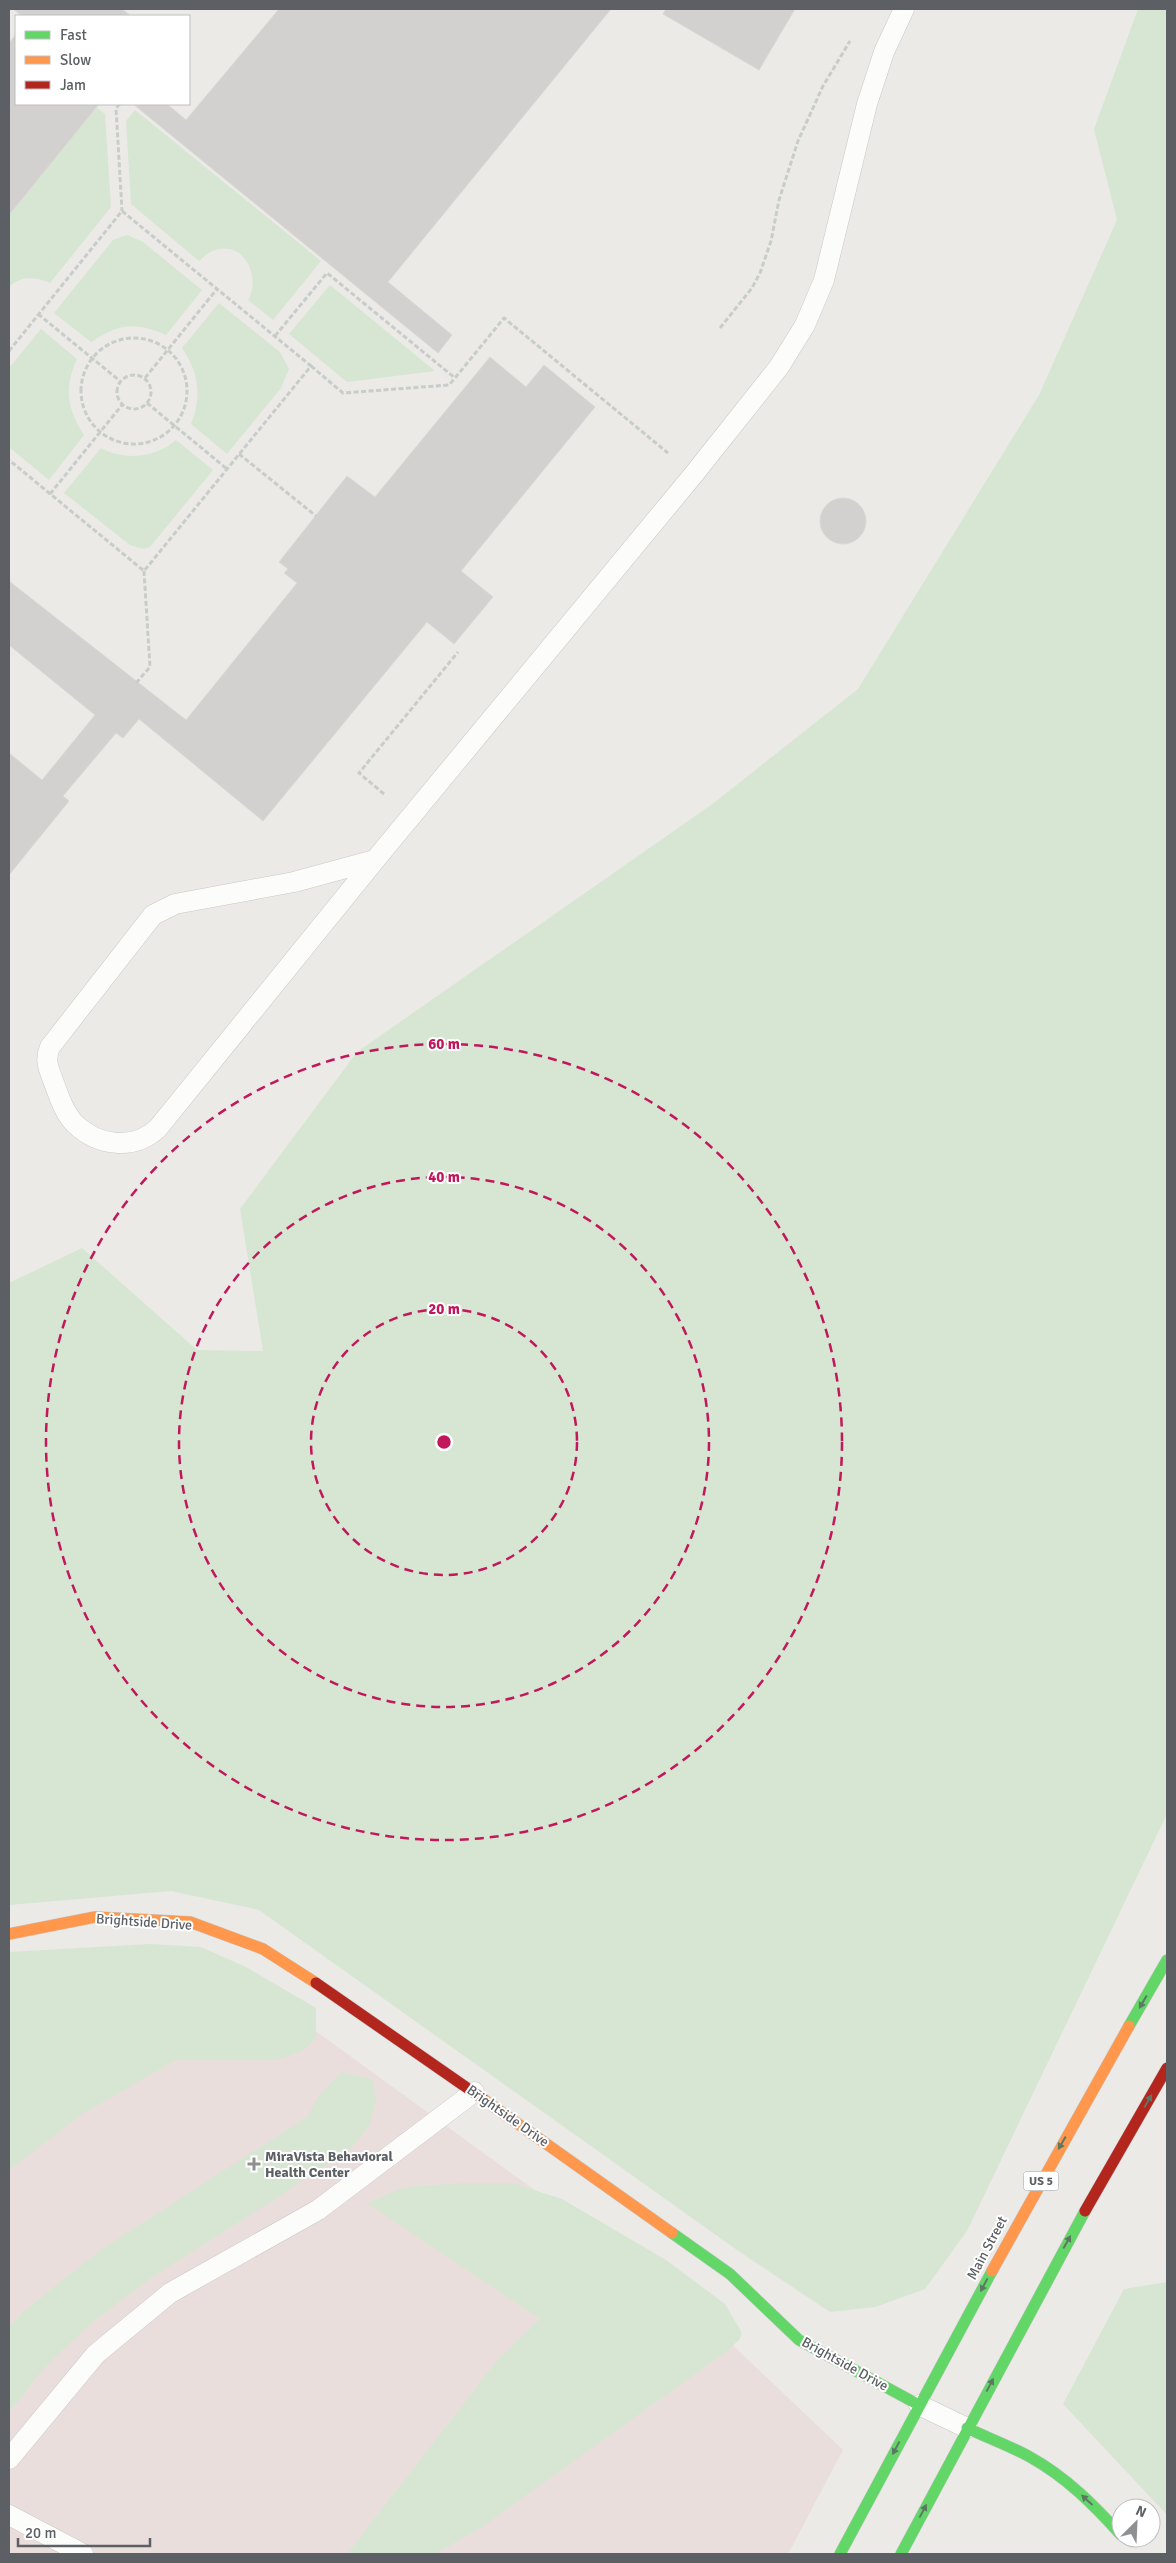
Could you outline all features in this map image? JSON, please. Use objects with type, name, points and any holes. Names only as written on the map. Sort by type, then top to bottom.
[{"type":"main road","name":"Brightside Drive","points":[[9,1934],[95,1917],[190,1922],[263,1948],[350,2005],[730,2274],[799,2340],[919,2405]]},
{"type":"main road","name":"Main Street","points":[[840,2554],[1027,2205],[1167,1960]]},
{"type":"main road","points":[[900,2554],[1069,2239],[1167,2068]]},
{"type":"main road","points":[[967,2428],[1031,2458],[1055,2474],[1083,2496],[1111,2525]]},
{"type":"lane","points":[[375,860],[322,876],[175,904],[152,915],[50,1047],[46,1061],[61,1103],[74,1123],[92,1137],[106,1142],[138,1142],[149,1136],[694,474],[779,367],[815,304],[831,257],[867,104],[884,52],[904,9]]},
{"type":"lane","points":[[9,2459],[96,2354],[170,2293],[318,2210],[474,2092]]},
{"type":"lane","name":"Brightside Drive","points":[[919,2405],[967,2428]]},
{"type":"lane","points":[[9,2515],[83,2554]]},
{"type":"path","points":[[720,328],[752,288],[760,273],[771,241],[779,200],[798,141],[823,86],[850,40]]},
{"type":"path","points":[[9,351],[122,211],[116,108],[119,105]]},
{"type":"path","points":[[122,211],[343,393],[449,385],[504,318],[694,474]]},
{"type":"path","points":[[275,336],[327,273],[455,378]]},
{"type":"path","points":[[145,378],[217,289]]},
{"type":"path","points":[[38,314],[120,381]]},
{"type":"path","points":[[136,338],[153,341],[167,350],[178,362],[186,378],[187,394],[184,410],[175,425],[161,437],[144,444],[126,444],[100,432],[84,410],[80,392],[83,374],[92,358],[104,347],[120,339],[136,338]]},
{"type":"path","points":[[136,683],[150,667],[144,571],[311,366]]},
{"type":"path","points":[[134,374],[145,378],[151,387],[147,403],[132,409],[122,405],[116,394],[120,381],[128,375],[134,374]]},
{"type":"path","points":[[147,403],[227,469]]},
{"type":"path","points":[[50,494],[122,405]]},
{"type":"path","points":[[239,454],[316,516]]},
{"type":"path","points":[[9,460],[144,571]]},
{"type":"path","points":[[390,799],[359,773],[458,652]]},
{"type":"shaded area","name":"MiraVista Behavioral Health Center","points":[[280,2005],[683,2298],[843,2450],[788,2554],[9,2554],[9,2031]]},
{"type":"green space","points":[[1138,9],[1167,9],[1167,1814],[967,2231],[925,2289],[875,2307],[830,2312],[737,2250],[259,1910],[171,1891],[9,1905],[9,1283],[82,1248],[197,1350],[263,1351],[240,1209],[357,1052],[711,805],[858,689],[1039,395],[1117,220],[1094,129]]},
{"type":"green space","points":[[96,107],[105,114],[111,207],[50,283],[29,278],[18,280],[9,287],[9,215]]},
{"type":"green space","points":[[135,110],[321,261],[273,320],[248,300],[253,282],[248,263],[242,256],[235,251],[226,249],[216,250],[207,254],[199,261],[131,204],[126,121]]},
{"type":"green space","points":[[127,235],[143,242],[202,290],[166,335],[145,328],[127,326],[110,331],[91,342],[54,313],[113,240]]},
{"type":"green space","points":[[330,285],[435,371],[347,382],[289,334]]},
{"type":"green space","points":[[219,303],[280,352],[289,369],[281,388],[227,454],[191,424],[197,404],[197,385],[192,366],[182,348]]},
{"type":"green space","points":[[41,329],[77,359],[70,379],[69,398],[74,416],[84,435],[49,480],[9,447],[9,368]]},
{"type":"green space","points":[[176,440],[213,470],[150,547],[143,549],[130,545],[64,493],[101,448],[120,455],[140,456],[159,451]]},
{"type":"green space","points":[[149,1944],[201,1947],[246,1967],[316,2008],[316,2038],[301,2052],[276,2060],[176,2060],[82,2114],[9,2170],[9,1952]]},
{"type":"green space","points":[[342,2072],[372,2079],[376,2101],[369,2126],[351,2148],[274,2200],[152,2277],[90,2324],[44,2368],[9,2413],[9,2327],[25,2310],[102,2249],[307,2117],[318,2097]]},
{"type":"green space","points":[[463,2183],[512,2183],[562,2199],[666,2260],[725,2304],[742,2333],[739,2340],[723,2354],[482,2527],[435,2554],[347,2554],[496,2362],[540,2319],[367,2203],[405,2187]]},
{"type":"green space","points":[[1167,2282],[1167,2515],[1161,2509],[1161,2498],[1151,2498],[1063,2404],[1124,2289]]},
{"type":"building","points":[[13,9],[122,9],[130,15],[21,15]]},
{"type":"building","points":[[279,9],[611,9],[388,282],[452,335],[438,353],[134,105],[168,105],[186,120]]},
{"type":"building","points":[[666,9],[795,9],[759,70],[663,14]]},
{"type":"building","points":[[15,35],[15,105],[98,105],[9,215],[9,43]]},
{"type":"building","points":[[490,357],[526,387],[544,365],[595,407],[461,571],[493,597],[454,644],[427,622],[263,821],[139,719],[123,738],[116,733],[63,796],[69,801],[9,875],[9,753],[42,780],[95,715],[9,645],[9,581],[186,720],[297,583],[284,573],[288,569],[279,562],[347,476],[375,497]]},
{"type":"building","points":[[838,498],[848,498],[860,504],[865,512],[865,530],[860,538],[852,543],[838,544],[830,541],[823,534],[820,526],[820,516],[823,508],[830,501]]},
{"type":"traffic: fast","points":[[1129,2026],[1167,1960]]},
{"type":"traffic: fast","points":[[901,2554],[1085,2211]]},
{"type":"traffic: fast","points":[[672,2233],[730,2274],[799,2340],[919,2405]]},
{"type":"traffic: fast","points":[[840,2554],[992,2271]]},
{"type":"traffic: fast","points":[[967,2428],[1022,2453],[1056,2473],[1090,2502],[1111,2525]]},
{"type":"traffic: slow","points":[[9,1934],[95,1917],[190,1922],[263,1949],[316,1983]]},
{"type":"traffic: slow","points":[[992,2271],[1129,2026]]},
{"type":"traffic: slow","points":[[483,2099],[672,2233]]},
{"type":"traffic: jam","points":[[316,1983],[483,2099]]},
{"type":"traffic: jam","points":[[1085,2211],[1167,2068]]},
{"type":"place","name":"MiraVista Behavioral Health Center","points":[[254,2164]]}]
